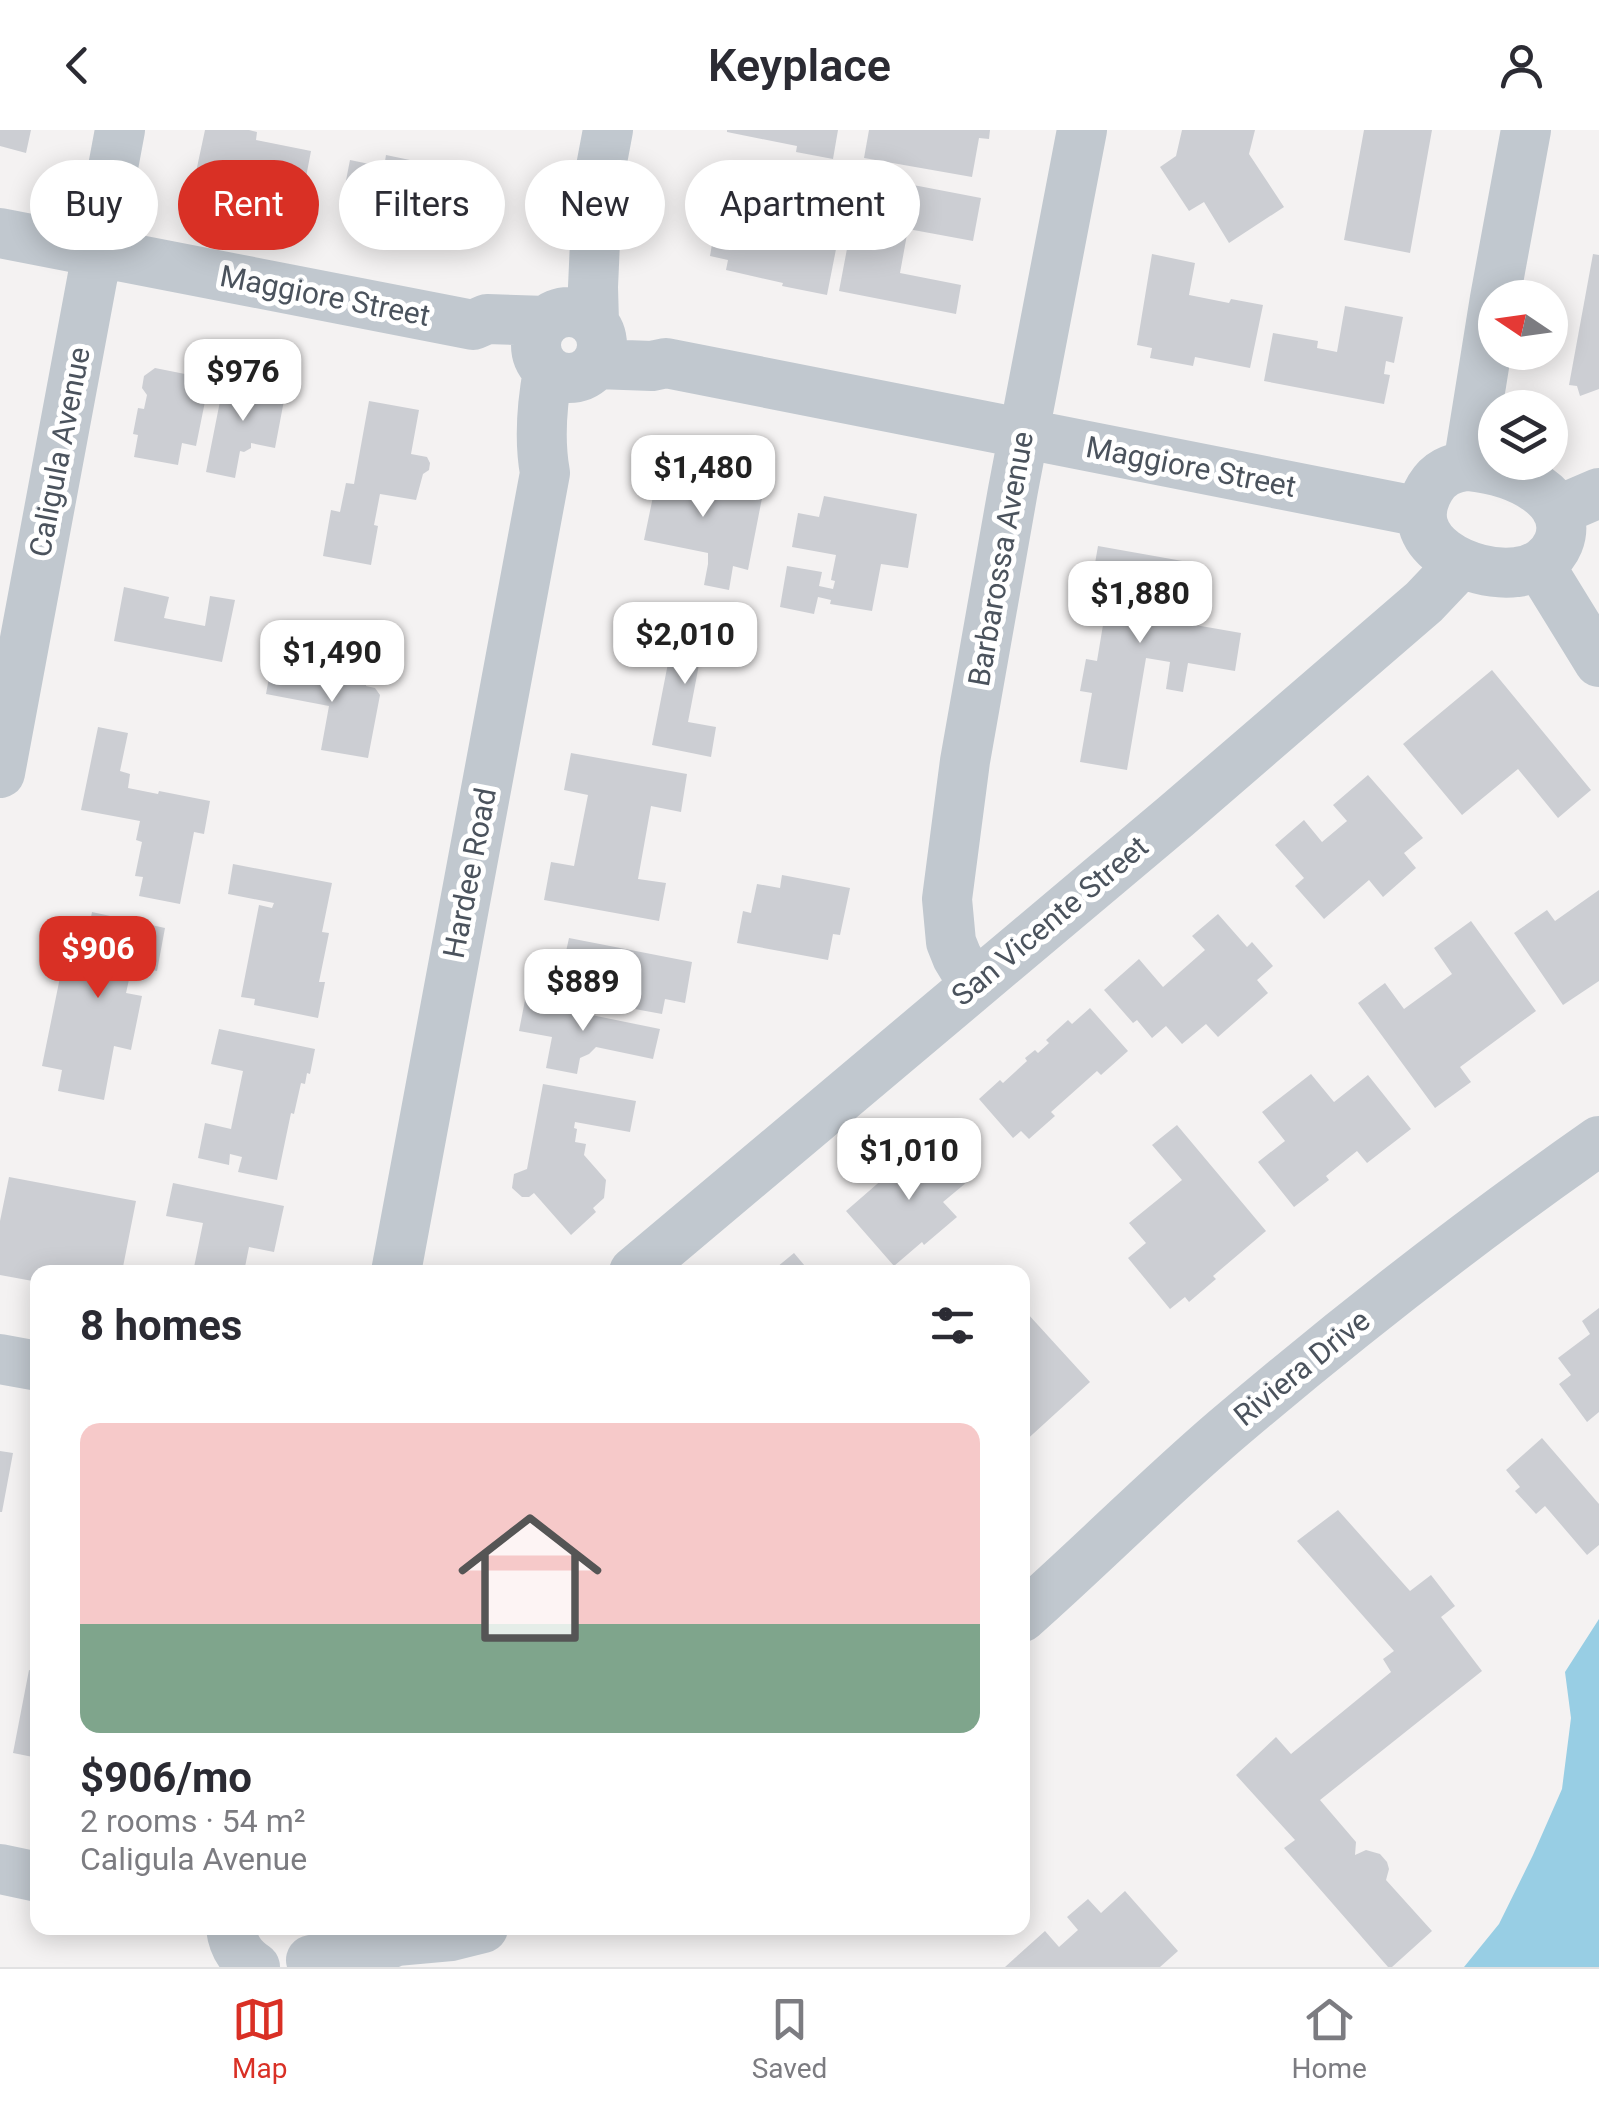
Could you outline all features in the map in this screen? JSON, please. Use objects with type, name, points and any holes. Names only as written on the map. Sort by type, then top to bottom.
[{"type":"street","name":"Caligula Avenue","points":[[0,773],[120,130]]},
{"type":"street","name":"Hardee Road","points":[[397,1265],[545,472],[540,452],[571,345],[579,240],[590,231],[608,130]]},
{"type":"street","name":"Barbarossa Avenue","points":[[974,985],[951,942],[947,899],[965,761],[1082,130]]},
{"type":"street","points":[[1498,280],[1526,130]]},
{"type":"street","name":"Maggiore Street","points":[[0,233],[473,325],[482,336],[571,345],[652,366],[666,363],[1421,512]]},
{"type":"street","points":[[1468,466],[1483,370]]},
{"type":"street","points":[[1468,466],[1504,472],[1546,496],[1578,502],[1560,531],[1554,554],[1540,566],[1516,572],[1490,572],[1461,563],[1429,540],[1421,512],[1422,502],[1443,472],[1468,466]]},
{"type":"street","name":"San Vicente Street","points":[[642,1265],[1176,816],[1424,602],[1461,563]]},
{"type":"street","points":[[1540,566],[1599,662]]},
{"type":"street","name":"Riviera Drive","points":[[1030,1610],[1256,1406],[1386,1300],[1599,1141]]},
{"type":"street","points":[[0,1359],[30,1365]]},
{"type":"street","points":[[0,1869],[30,1875]]},
{"type":"street","points":[[312,1951],[374,1951],[382,1935]]},
{"type":"street","points":[[417,1935],[456,1935]]},
{"type":"water","points":[[1599,1619],[1599,1967],[1464,1967],[1499,1924],[1562,1789],[1571,1718],[1565,1672]]},
{"type":"building","points":[[0,130],[31,130],[26,153],[0,146]]},
{"type":"building","points":[[205,130],[249,130],[257,132],[256,140],[311,151],[309,160],[199,160]]},
{"type":"building","points":[[727,130],[838,130],[833,159],[796,152],[797,146]]},
{"type":"building","points":[[869,130],[990,130],[989,139],[979,138],[972,177],[920,168],[920,160],[864,158]]},
{"type":"building","points":[[1182,130],[1255,130],[1249,154],[1284,207],[1229,243],[1204,202],[1189,211],[1160,167],[1176,156]]},
{"type":"building","points":[[1364,130],[1432,130],[1410,253],[1344,240]]},
{"type":"building","points":[[920,186],[981,198],[973,241],[920,231]]},
{"type":"building","points":[[711,250],[836,250],[827,295],[726,270],[728,260],[710,256]]},
{"type":"building","points":[[847,250],[904,250],[900,273],[961,285],[956,314],[839,291]]},
{"type":"building","points":[[1152,254],[1195,263],[1189,295],[1263,305],[1250,368],[1195,357],[1193,366],[1150,358],[1152,348],[1137,345]]},
{"type":"building","points":[[1593,254],[1599,255],[1599,389],[1580,396],[1577,386],[1569,385]]},
{"type":"building","points":[[1345,306],[1403,317],[1394,363],[1386,361],[1384,374],[1390,375],[1384,404],[1264,381],[1273,333],[1318,341],[1317,348],[1337,352]]},
{"type":"building","points":[[187,367],[211,372],[196,446],[182,443],[178,465],[134,457],[138,408],[144,409],[147,395],[142,388],[144,376],[155,368],[185,374]]},
{"type":"building","points":[[225,376],[253,381],[251,388],[285,395],[275,448],[251,443],[251,448],[240,451],[235,478],[206,472]]},
{"type":"building","points":[[369,401],[419,410],[411,454],[427,457],[430,463],[416,500],[380,494],[371,565],[323,556],[331,510],[340,512],[346,483],[354,484]]},
{"type":"building","points":[[662,453],[692,459],[687,483],[762,498],[748,570],[733,566],[729,590],[704,585],[708,553],[644,540]]},
{"type":"building","points":[[824,496],[917,514],[908,568],[881,564],[872,611],[830,604],[831,600],[818,597],[814,614],[780,607],[787,566],[822,572],[819,586],[833,589],[836,555],[792,547],[798,513],[819,517]]},
{"type":"building","points":[[1098,546],[1188,562],[1178,622],[1241,633],[1235,671],[1188,663],[1183,692],[1166,689],[1170,662],[1146,658],[1127,770],[1080,762],[1092,693],[1080,691],[1086,659],[1097,661],[1107,601],[1089,598]]},
{"type":"building","points":[[124,587],[169,597],[164,618],[205,626],[210,596],[235,600],[222,662],[114,641]]},
{"type":"building","points":[[679,607],[716,614],[708,651],[702,649],[688,722],[716,727],[711,757],[652,745]]},
{"type":"building","points":[[272,661],[367,680],[366,686],[375,688],[380,695],[368,758],[321,750],[329,706],[266,694]]},
{"type":"building","points":[[1492,670],[1591,790],[1558,818],[1518,769],[1462,815],[1403,744]]},
{"type":"building","points":[[98,727],[128,733],[120,771],[130,774],[128,788],[210,801],[204,834],[194,832],[180,904],[139,896],[143,877],[135,876],[142,842],[136,840],[140,821],[81,810]]},
{"type":"building","points":[[571,753],[687,774],[681,812],[651,806],[638,879],[666,883],[659,921],[544,900],[551,862],[574,866],[588,795],[564,790]]},
{"type":"building","points":[[1368,775],[1423,838],[1404,853],[1416,868],[1383,897],[1369,880],[1324,919],[1295,886],[1304,878],[1275,845],[1304,820],[1322,842],[1347,821],[1333,805]]},
{"type":"building","points":[[233,864],[332,883],[322,932],[329,933],[319,982],[325,982],[318,1018],[254,1005],[255,999],[241,997],[259,905],[272,908],[274,903],[228,894]]},
{"type":"building","points":[[782,875],[850,888],[840,935],[833,934],[828,960],[737,943],[743,911],[751,913],[757,884],[780,888]]},
{"type":"building","points":[[1599,890],[1599,981],[1563,1005],[1514,933],[1547,910],[1555,921]]},
{"type":"building","points":[[92,912],[165,928],[157,971],[132,966],[126,993],[142,996],[131,1050],[114,1046],[104,1100],[58,1091],[62,1070],[42,1066],[69,933],[87,937]]},
{"type":"building","points":[[1218,914],[1247,947],[1252,942],[1273,966],[1257,980],[1268,993],[1218,1037],[1206,1024],[1182,1044],[1166,1026],[1152,1038],[1104,990],[1139,959],[1163,987],[1205,950],[1192,936]]},
{"type":"building","points":[[1471,921],[1536,1011],[1460,1067],[1471,1082],[1435,1108],[1358,1003],[1385,983],[1404,1009],[1452,974],[1434,948]]},
{"type":"building","points":[[569,938],[692,962],[685,1003],[665,999],[662,1014],[613,1005],[614,1001],[577,993],[576,1000],[537,993],[545,952],[565,956]]},
{"type":"building","points":[[526,995],[563,1003],[562,1009],[660,1029],[653,1059],[596,1047],[580,1058],[577,1074],[546,1068],[552,1037],[519,1031]]},
{"type":"building","points":[[1090,1008],[1128,1051],[1101,1075],[1097,1071],[1051,1112],[1055,1116],[1029,1139],[1021,1131],[1013,1138],[979,1099],[1000,1080],[1003,1083],[1035,1050],[1038,1053],[1068,1020],[1072,1024]]},
{"type":"building","points":[[219,1029],[315,1049],[310,1074],[307,1073],[305,1084],[301,1083],[294,1114],[291,1113],[277,1180],[238,1172],[242,1157],[230,1154],[229,1165],[198,1158],[205,1123],[231,1129],[243,1071],[211,1064]]},
{"type":"building","points":[[1311,1074],[1334,1102],[1368,1075],[1411,1129],[1367,1163],[1357,1151],[1326,1176],[1329,1180],[1294,1207],[1258,1162],[1285,1141],[1262,1112]]},
{"type":"building","points":[[543,1084],[636,1101],[630,1132],[575,1122],[575,1142],[586,1144],[584,1155],[606,1180],[604,1198],[593,1208],[596,1212],[571,1235],[534,1193],[522,1197],[512,1188],[514,1174],[527,1169]]},
{"type":"building","points":[[1177,1125],[1266,1231],[1189,1302],[1185,1297],[1170,1309],[1128,1258],[1146,1243],[1129,1223],[1182,1180],[1152,1145]]},
{"type":"building","points":[[930,1138],[967,1182],[943,1202],[957,1217],[895,1265],[846,1211]]},
{"type":"building","points":[[9,1177],[136,1201],[123,1265],[30,1265],[30,1281],[0,1275],[0,1221]]},
{"type":"building","points":[[173,1183],[284,1206],[274,1252],[249,1247],[245,1265],[194,1265],[203,1223],[166,1216]]},
{"type":"building","points":[[794,1253],[804,1265],[779,1265]]},
{"type":"building","points":[[1599,1308],[1599,1412],[1587,1422],[1559,1384],[1571,1375],[1558,1358],[1590,1334],[1582,1321]]},
{"type":"building","points":[[1030,1316],[1090,1382],[1030,1437]]},
{"type":"building","points":[[1542,1438],[1599,1504],[1599,1545],[1587,1555],[1545,1506],[1536,1514],[1515,1491],[1520,1487],[1506,1470]]},
{"type":"building","points":[[0,1451],[13,1453],[2,1512],[0,1512]]},
{"type":"building","points":[[1338,1510],[1410,1591],[1431,1575],[1455,1606],[1441,1617],[1482,1671],[1320,1800],[1356,1842],[1355,1855],[1366,1850],[1380,1854],[1387,1862],[1386,1880],[1432,1931],[1392,1967],[1284,1848],[1295,1840],[1236,1775],[1276,1737],[1291,1754],[1391,1672],[1383,1659],[1394,1651],[1297,1541]]},
{"type":"building","points":[[29,1670],[30,1756],[13,1753]]},
{"type":"building","points":[[1125,1891],[1178,1951],[1160,1967],[1005,1967],[1045,1931],[1059,1947],[1078,1930],[1067,1917],[1088,1899],[1101,1913]]}]
